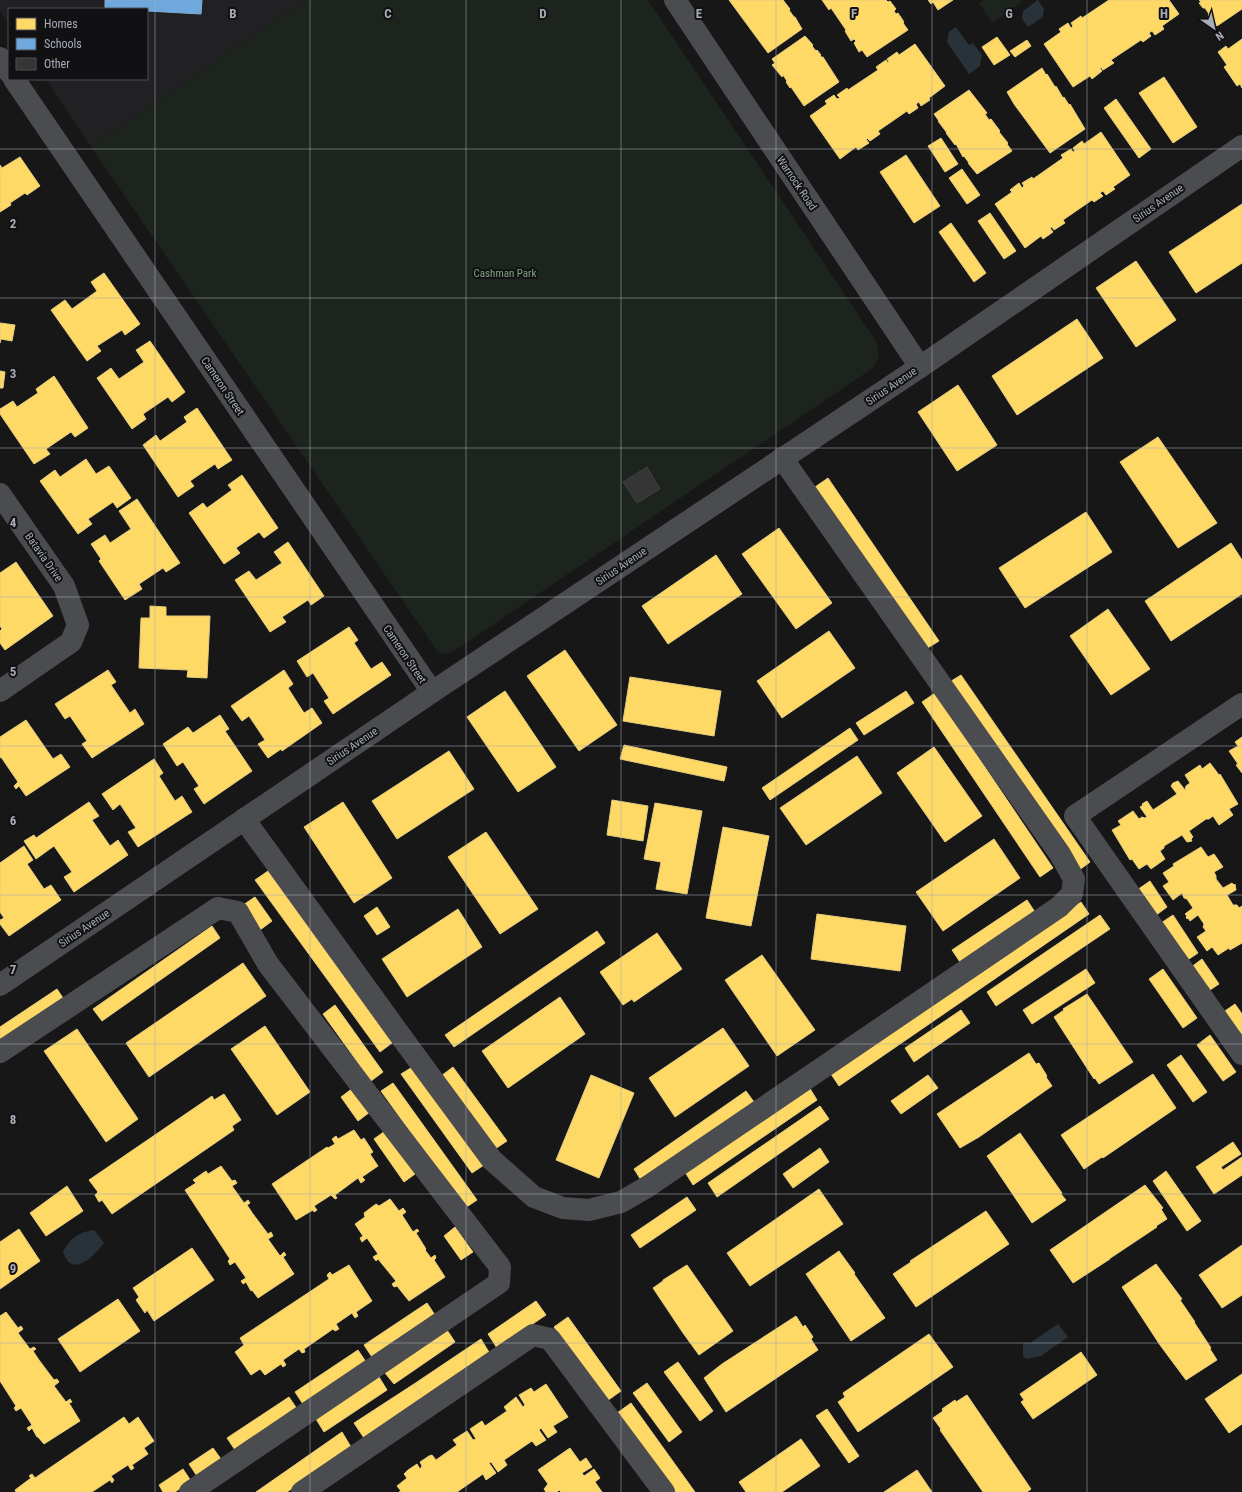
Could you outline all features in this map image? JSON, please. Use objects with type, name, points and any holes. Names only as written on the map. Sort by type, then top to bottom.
[{"type":"street","name":"Warnock Road","points":[[675,0],[920,367]]},
{"type":"street","points":[[0,58],[8,70]]},
{"type":"street","name":"Cameron Street","points":[[15,80],[432,692]]},
{"type":"street","name":"Sirius Avenue","points":[[1,983],[432,692],[920,367],[1242,146]]},
{"type":"street","points":[[244,819],[403,1040],[492,1160],[534,1197],[563,1208],[588,1210],[621,1202],[647,1187],[1059,907],[1072,894],[1074,879],[1060,854],[782,458]]},
{"type":"street","name":"Batavia Drive","points":[[0,494],[64,586],[78,625],[71,642],[0,691]]},
{"type":"street","points":[[1242,704],[1075,816],[1242,1054]]},
{"type":"street","points":[[0,1052],[218,908],[238,912],[268,964],[500,1267],[499,1283],[190,1492]]},
{"type":"street","points":[[302,1492],[533,1336],[550,1339],[664,1492]]},
{"type":"shaded area","points":[[0,0],[305,0],[91,147],[47,80],[148,80],[148,8],[8,8],[8,23],[0,11]]},
{"type":"shaded area","points":[[1038,0],[1044,9],[1043,17],[1028,27],[1022,19],[1023,11]]},
{"type":"shaded area","points":[[956,27],[969,45],[973,43],[982,55],[980,66],[969,74],[947,42],[949,32]]},
{"type":"shaded area","points":[[94,1230],[104,1243],[89,1259],[77,1264],[72,1264],[67,1260],[63,1252],[66,1247],[72,1239],[79,1234]]},
{"type":"shaded area","points":[[1058,1324],[1068,1337],[1041,1356],[1026,1359],[1023,1355],[1023,1343],[1030,1343]]},
{"type":"green space","name":"Cashman Park","points":[[305,0],[648,0],[877,343],[879,356],[873,368],[454,651],[446,654],[438,652],[91,147]]},
{"type":"green space","points":[[984,0],[1020,0],[1022,2],[992,23],[979,3]]},
{"type":"building: Homes","points":[[729,0],[783,0],[802,29],[768,53]]},
{"type":"building: Homes","points":[[822,0],[890,1],[896,9],[894,11],[896,14],[898,13],[908,30],[867,57],[862,50],[859,52],[854,43],[856,41],[854,39],[851,41],[845,31],[846,30],[831,8],[829,10]]},
{"type":"building: Homes","points":[[928,0],[953,0],[938,10],[933,2],[931,4]]},
{"type":"building: Homes","points":[[1109,0],[1169,0],[1179,14],[1162,26],[1164,29],[1155,35],[1152,31],[1149,33],[1151,36],[1143,42],[1141,40],[1111,60],[1114,63],[1103,70],[1101,67],[1100,68],[1102,71],[1092,79],[1090,76],[1073,87],[1044,44],[1061,32],[1059,29],[1068,23],[1071,28],[1073,26],[1071,23],[1081,16],[1082,18]]},
{"type":"building: Homes","points":[[1199,0],[1242,0],[1242,9],[1217,26],[1208,15],[1209,14],[1205,8],[1203,8],[1199,3],[1201,2]]},
{"type":"building: Homes","points":[[805,36],[816,51],[817,50],[821,55],[820,56],[823,57],[839,82],[804,106],[791,87],[790,88],[783,75],[782,77],[772,65],[775,63],[772,59]]},
{"type":"building: Homes","points":[[997,37],[1010,55],[994,65],[982,47]]},
{"type":"building: Homes","points":[[1242,39],[1242,88],[1240,84],[1237,86],[1224,67],[1227,65],[1218,52],[1226,46],[1228,49]]},
{"type":"building: Homes","points":[[1027,40],[1031,46],[1015,57],[1010,51]]},
{"type":"building: Homes","points":[[915,44],[945,86],[929,98],[930,100],[921,106],[919,102],[916,104],[918,108],[909,114],[907,111],[878,131],[880,134],[870,141],[867,138],[866,139],[869,143],[858,150],[856,147],[840,159],[810,116],[827,104],[825,101],[834,95],[837,99],[840,98],[837,95],[847,88],[848,90],[878,70],[876,67],[886,60],[888,63],[889,62],[887,59],[897,52],[899,55]]},
{"type":"building: Homes","points":[[1042,68],[1063,98],[1064,97],[1069,105],[1070,104],[1085,129],[1050,153],[1007,92]]},
{"type":"building: Homes","points":[[1164,77],[1197,127],[1173,143],[1139,93]]},
{"type":"building: Homes","points":[[969,90],[987,113],[985,114],[989,120],[991,119],[1000,131],[999,132],[1008,143],[1007,144],[1012,151],[977,174],[964,156],[963,157],[956,144],[955,145],[946,133],[934,114]]},
{"type":"building: Homes","points":[[1116,99],[1151,149],[1139,158],[1104,108]]},
{"type":"building: Homes","points":[[1101,132],[1130,175],[1113,187],[1115,189],[1106,195],[1103,191],[1100,193],[1103,196],[1094,202],[1092,200],[1063,220],[1065,223],[1054,230],[1052,227],[1050,228],[1053,232],[1043,239],[1041,236],[1025,248],[995,204],[1012,192],[1010,190],[1019,183],[1022,188],[1024,186],[1022,183],[1032,177],[1033,179],[1063,158],[1061,155],[1071,149],[1073,152],[1075,151],[1073,148],[1082,141],[1084,144]]},
{"type":"building: Homes","points":[[941,138],[958,164],[945,172],[928,146]]},
{"type":"building: Homes","points":[[906,155],[940,206],[914,223],[880,172]]},
{"type":"building: Homes","points":[[20,157],[40,186],[27,195],[25,193],[0,212],[0,165],[2,168]]},
{"type":"building: Homes","points":[[962,169],[980,195],[967,204],[949,178]]},
{"type":"building: Homes","points":[[1242,204],[1242,263],[1196,293],[1169,252]]},
{"type":"building: Homes","points":[[990,213],[1016,251],[1004,259],[978,221]]},
{"type":"building: Homes","points":[[951,223],[986,273],[974,282],[939,232]]},
{"type":"building: Homes","points":[[1136,261],[1176,320],[1136,347],[1096,288]]},
{"type":"building: Homes","points":[[104,273],[140,324],[125,335],[122,330],[97,346],[101,351],[87,361],[51,310],[65,300],[72,309],[97,291],[91,282]]},
{"type":"building: Homes","points":[[1077,319],[1103,358],[1017,415],[992,376]]},
{"type":"building: Homes","points":[[0,323],[15,325],[12,341],[1,339],[0,343]]},
{"type":"building: Homes","points":[[150,341],[185,392],[172,402],[168,397],[143,414],[146,419],[132,429],[97,378],[111,368],[119,379],[144,362],[136,350]]},
{"type":"building: Homes","points":[[0,371],[5,372],[3,388],[0,388]]},
{"type":"building: Homes","points":[[54,376],[88,428],[75,437],[71,432],[46,449],[50,454],[34,464],[0,414],[0,409],[13,401],[17,407],[38,393],[36,389]]},
{"type":"building: Homes","points":[[958,385],[997,445],[957,471],[918,412]]},
{"type":"building: Homes","points":[[197,408],[232,460],[218,469],[215,464],[190,481],[194,486],[178,497],[143,445],[156,435],[160,441],[187,422],[184,417]]},
{"type":"building: Homes","points":[[1158,437],[1217,523],[1178,548],[1120,462]]},
{"type":"building: Homes","points":[[86,459],[96,474],[109,466],[131,498],[117,508],[113,502],[88,519],[92,524],[78,534],[40,481],[55,470],[60,477]]},
{"type":"building: Homes","points":[[242,475],[278,528],[264,538],[259,532],[236,548],[240,553],[224,564],[189,513],[203,503],[207,508],[232,490],[228,485]]},
{"type":"building: Homes","points":[[828,478],[939,641],[926,649],[815,487]]},
{"type":"building: Homes","points":[[137,499],[180,563],[166,572],[163,568],[139,584],[142,589],[125,600],[99,561],[101,559],[91,544],[105,535],[110,543],[131,529],[119,511]]},
{"type":"building: Homes","points":[[1086,512],[1112,552],[1025,608],[999,568]]},
{"type":"building: Homes","points":[[779,528],[832,603],[796,629],[742,554]]},
{"type":"building: Homes","points":[[288,542],[324,596],[311,605],[308,600],[282,617],[286,622],[270,632],[235,580],[249,571],[256,580],[282,563],[274,552]]},
{"type":"building: Homes","points":[[1231,543],[1242,560],[1242,594],[1171,641],[1145,601]]},
{"type":"building: Homes","points":[[716,555],[742,594],[668,644],[642,606]]},
{"type":"building: Homes","points":[[16,562],[53,616],[5,650],[0,643],[0,631],[2,629],[0,626],[0,573]]},
{"type":"building: Homes","points":[[150,606],[166,607],[166,616],[210,616],[207,678],[187,677],[188,670],[139,668],[141,618],[150,618]]},
{"type":"building: Homes","points":[[1108,609],[1150,669],[1111,695],[1070,636]]},
{"type":"building: Homes","points":[[349,627],[358,640],[354,643],[371,669],[382,662],[391,675],[333,714],[324,701],[329,698],[313,673],[307,677],[297,661]]},
{"type":"building: Homes","points":[[829,631],[855,668],[782,718],[757,681]]},
{"type":"building: Homes","points":[[565,650],[617,725],[579,751],[527,676]]},
{"type":"building: Homes","points":[[108,670],[116,682],[111,685],[130,713],[135,709],[144,724],[92,758],[82,744],[87,741],[70,716],[65,719],[55,704]]},
{"type":"building: Homes","points":[[284,670],[293,684],[288,688],[304,713],[312,708],[322,723],[282,751],[281,749],[268,758],[258,744],[265,740],[249,716],[242,721],[231,706]]},
{"type":"building: Homes","points":[[961,675],[1090,862],[1078,871],[948,683]]},
{"type":"building: Homes","points":[[630,677],[721,691],[714,736],[623,721]]},
{"type":"building: Homes","points":[[505,691],[556,767],[518,792],[467,717]]},
{"type":"building: Homes","points":[[906,691],[914,703],[864,735],[856,723]]},
{"type":"building: Homes","points":[[935,693],[1053,868],[1040,877],[922,702]]},
{"type":"building: Homes","points":[[220,715],[229,729],[225,731],[252,771],[204,804],[194,789],[199,786],[183,762],[177,766],[163,744],[188,727],[193,733]]},
{"type":"building: Homes","points":[[26,720],[53,759],[61,754],[70,767],[26,796],[19,786],[16,789],[14,786],[18,782],[1,757],[0,758],[0,737]]},
{"type":"building: Homes","points":[[850,728],[858,740],[770,800],[762,788]]},
{"type":"building: Homes","points":[[1242,737],[1242,773],[1229,751],[1238,746],[1235,742]]},
{"type":"building: Homes","points":[[624,745],[727,767],[724,781],[620,759]]},
{"type":"building: Homes","points":[[934,747],[982,816],[945,842],[897,773]]},
{"type":"building: Homes","points":[[449,751],[474,789],[397,839],[372,801]]},
{"type":"building: Homes","points":[[857,756],[882,793],[806,845],[780,808]]},
{"type":"building: Homes","points":[[154,759],[163,773],[159,776],[175,801],[182,796],[192,812],[138,847],[128,832],[136,828],[120,804],[113,810],[102,794]]},
{"type":"building: Homes","points":[[1210,763],[1219,775],[1220,774],[1238,804],[1229,809],[1233,815],[1219,825],[1213,816],[1206,819],[1189,831],[1193,837],[1191,839],[1192,841],[1187,842],[1182,835],[1164,846],[1164,848],[1160,851],[1165,859],[1151,869],[1147,864],[1139,869],[1132,859],[1130,860],[1112,830],[1121,825],[1118,821],[1133,811],[1139,819],[1142,817],[1147,817],[1140,807],[1143,805],[1142,804],[1147,801],[1153,810],[1177,794],[1171,786],[1173,783],[1178,781],[1185,790],[1186,786],[1190,783],[1185,775],[1200,765],[1202,769]]},
{"type":"building: Homes","points":[[612,800],[648,806],[643,841],[607,835]]},
{"type":"building: Homes","points":[[89,802],[99,816],[92,820],[110,846],[118,840],[128,855],[74,892],[64,877],[72,872],[54,846],[36,859],[24,841],[34,835],[36,838]]},
{"type":"building: Homes","points":[[343,802],[392,878],[354,903],[304,827]]},
{"type":"building: Homes","points":[[655,803],[702,811],[687,894],[656,889],[661,862],[644,859]]},
{"type":"building: Homes","points":[[723,827],[769,836],[751,926],[706,918]]},
{"type":"building: Homes","points":[[486,832],[538,909],[500,934],[448,857]]},
{"type":"building: Homes","points":[[994,839],[1020,878],[943,931],[916,892]]},
{"type":"building: Homes","points":[[24,846],[33,860],[27,864],[44,889],[51,885],[61,900],[9,936],[0,924],[0,920],[4,918],[0,912],[0,863]]},
{"type":"building: Homes","points":[[1201,847],[1208,857],[1214,854],[1223,867],[1214,872],[1216,879],[1223,888],[1232,883],[1234,885],[1235,884],[1236,890],[1227,895],[1233,905],[1237,905],[1239,908],[1242,906],[1242,943],[1230,950],[1229,948],[1218,955],[1212,947],[1207,951],[1197,937],[1206,931],[1203,927],[1204,924],[1198,915],[1190,921],[1188,918],[1187,919],[1185,914],[1193,908],[1187,899],[1184,898],[1182,893],[1173,900],[1163,886],[1169,882],[1163,873],[1174,866],[1173,864]]},
{"type":"building: Homes","points":[[268,871],[392,1043],[380,1052],[255,880]]},
{"type":"building: Homes","points":[[1150,881],[1167,907],[1155,916],[1137,890]]},
{"type":"building: Homes","points":[[255,897],[272,921],[260,930],[243,905]]},
{"type":"building: Homes","points":[[1027,900],[1035,912],[960,962],[952,950]]},
{"type":"building: Homes","points":[[1081,902],[1089,914],[839,1086],[831,1074]]},
{"type":"building: Homes","points":[[377,907],[390,927],[377,935],[364,916]]},
{"type":"building: Homes","points":[[458,909],[482,947],[407,997],[382,959]]},
{"type":"building: Homes","points":[[817,914],[906,926],[900,971],[811,959]]},
{"type":"building: Homes","points":[[1100,915],[1110,929],[996,1006],[987,992]]},
{"type":"building: Homes","points":[[1173,915],[1198,953],[1186,961],[1161,923]]},
{"type":"building: Homes","points":[[212,926],[220,938],[102,1021],[93,1009]]},
{"type":"building: Homes","points":[[597,931],[605,943],[454,1047],[445,1035]]},
{"type":"building: Homes","points":[[657,933],[682,969],[634,1002],[632,999],[623,1005],[600,972]]},
{"type":"building: Homes","points":[[762,955],[815,1030],[777,1056],[725,980]]},
{"type":"building: Homes","points":[[1202,959],[1219,984],[1207,992],[1190,968]]},
{"type":"building: Homes","points":[[243,963],[266,996],[149,1077],[126,1043]]},
{"type":"building: Homes","points":[[1086,969],[1095,983],[1032,1024],[1023,1010]]},
{"type":"building: Homes","points":[[1163,969],[1197,1018],[1183,1028],[1149,979]]},
{"type":"building: Homes","points":[[57,989],[65,1001],[3,1043],[0,1038],[0,1027]]},
{"type":"building: Homes","points":[[1087,994],[1133,1062],[1099,1084],[1095,1078],[1094,1079],[1054,1017],[1064,1010],[1063,1009]]},
{"type":"building: Homes","points":[[560,997],[585,1034],[508,1088],[482,1051]]},
{"type":"building: Homes","points":[[1235,1004],[1242,1014],[1242,1040],[1222,1013]]},
{"type":"building: Homes","points":[[335,1005],[383,1072],[371,1081],[323,1014]]},
{"type":"building: Homes","points":[[961,1010],[970,1023],[914,1062],[905,1048]]},
{"type":"building: Homes","points":[[265,1026],[310,1092],[277,1115],[231,1049]]},
{"type":"building: Homes","points":[[723,1028],[749,1066],[675,1117],[649,1078]]},
{"type":"building: Homes","points":[[77,1029],[138,1119],[106,1142],[44,1051]]},
{"type":"building: Homes","points":[[1210,1035],[1236,1072],[1223,1081],[1197,1045]]},
{"type":"building: Homes","points":[[1029,1053],[1036,1064],[1039,1063],[1052,1086],[979,1137],[960,1148],[937,1114]]},
{"type":"building: Homes","points":[[1181,1055],[1207,1092],[1193,1102],[1167,1065]]},
{"type":"building: Homes","points":[[414,1066],[484,1165],[472,1173],[401,1074]]},
{"type":"building: Homes","points":[[453,1067],[507,1141],[495,1149],[441,1076]]},
{"type":"building: Homes","points":[[1153,1074],[1176,1108],[1103,1158],[1102,1157],[1084,1169],[1061,1135]]},
{"type":"building: Homes","points":[[591,1075],[634,1093],[599,1178],[556,1160]]},
{"type":"building: Homes","points":[[928,1075],[938,1088],[901,1114],[891,1101]]},
{"type":"building: Homes","points":[[393,1083],[477,1200],[465,1208],[381,1091]]},
{"type":"building: Homes","points":[[809,1087],[817,1100],[693,1185],[685,1172]]},
{"type":"building: Homes","points":[[353,1088],[370,1112],[358,1121],[341,1097]]},
{"type":"building: Homes","points":[[746,1091],[754,1102],[641,1180],[634,1169]]},
{"type":"building: Homes","points":[[224,1094],[241,1120],[232,1126],[234,1130],[112,1214],[102,1200],[99,1202],[95,1195],[98,1192],[89,1180],[212,1096],[214,1100]]},
{"type":"building: Homes","points":[[820,1106],[829,1119],[717,1197],[708,1183]]},
{"type":"building: Homes","points":[[354,1130],[361,1140],[364,1138],[373,1152],[370,1154],[378,1166],[362,1177],[365,1180],[361,1183],[358,1178],[335,1195],[337,1198],[335,1199],[331,1195],[314,1206],[317,1210],[314,1212],[313,1210],[296,1220],[272,1184],[327,1147],[328,1148],[335,1144],[332,1139],[336,1136],[338,1139]]},
{"type":"building: Homes","points":[[385,1131],[415,1174],[404,1182],[374,1139]]},
{"type":"building: Homes","points":[[1020,1133],[1066,1200],[1032,1223],[987,1156]]},
{"type":"building: Homes","points":[[1233,1142],[1241,1154],[1221,1167],[1223,1170],[1242,1157],[1242,1175],[1214,1194],[1196,1167]]},
{"type":"building: Homes","points":[[820,1148],[829,1162],[793,1188],[783,1174]]},
{"type":"building: Homes","points":[[221,1166],[232,1181],[235,1180],[237,1183],[232,1186],[244,1203],[248,1200],[250,1203],[247,1205],[253,1214],[268,1234],[271,1232],[273,1236],[268,1239],[280,1256],[284,1252],[286,1255],[283,1257],[294,1274],[258,1298],[252,1290],[251,1291],[246,1282],[243,1284],[241,1281],[246,1278],[235,1262],[230,1265],[228,1261],[230,1259],[185,1190],[196,1183],[193,1180],[206,1171],[208,1174]]},
{"type":"building: Homes","points":[[1166,1171],[1201,1221],[1187,1231],[1153,1181]]},
{"type":"building: Homes","points":[[1145,1185],[1163,1208],[1161,1209],[1167,1219],[1073,1283],[1050,1250]]},
{"type":"building: Homes","points":[[67,1186],[83,1211],[46,1236],[30,1213]]},
{"type":"building: Homes","points":[[819,1189],[843,1224],[750,1286],[727,1253]]},
{"type":"building: Homes","points":[[687,1197],[696,1210],[640,1248],[631,1235]]},
{"type":"building: Homes","points":[[390,1199],[399,1211],[403,1208],[406,1212],[402,1215],[413,1232],[417,1229],[419,1231],[416,1233],[426,1249],[425,1250],[431,1258],[435,1255],[436,1258],[434,1260],[445,1277],[409,1301],[397,1286],[394,1287],[392,1284],[396,1281],[378,1259],[376,1261],[373,1257],[378,1254],[367,1238],[362,1242],[360,1238],[363,1236],[355,1224],[365,1217],[364,1213],[376,1204],[379,1206]]},
{"type":"building: Homes","points":[[986,1211],[1009,1244],[916,1307],[893,1274],[911,1262],[910,1261]]},
{"type":"building: Homes","points":[[455,1227],[473,1252],[461,1260],[444,1236]]},
{"type":"building: Homes","points":[[19,1229],[40,1261],[0,1289],[0,1242]]},
{"type":"building: Homes","points":[[1242,1245],[1242,1295],[1222,1308],[1199,1275]]},
{"type":"building: Homes","points":[[192,1248],[214,1280],[154,1321],[147,1310],[145,1313],[136,1300],[139,1297],[133,1288]]},
{"type":"building: Homes","points":[[839,1251],[885,1318],[851,1341],[806,1274]]},
{"type":"building: Homes","points":[[1156,1264],[1182,1299],[1180,1300],[1195,1322],[1217,1360],[1186,1380],[1160,1345],[1122,1287]]},
{"type":"building: Homes","points":[[349,1265],[372,1301],[356,1312],[358,1316],[355,1318],[352,1313],[336,1324],[339,1329],[335,1331],[333,1329],[304,1349],[305,1352],[302,1353],[299,1349],[283,1360],[286,1365],[283,1367],[281,1364],[265,1375],[260,1369],[251,1375],[235,1352],[244,1345],[240,1338],[329,1279],[327,1275],[330,1272],[332,1275]]},
{"type":"building: Homes","points":[[687,1265],[733,1331],[699,1355],[653,1288]]},
{"type":"building: Homes","points":[[118,1299],[140,1331],[80,1372],[58,1339]]},
{"type":"building: Homes","points":[[536,1301],[546,1315],[497,1348],[488,1334]]},
{"type":"building: Homes","points":[[427,1303],[435,1315],[372,1357],[364,1345]]},
{"type":"building: Homes","points":[[6,1312],[18,1328],[21,1326],[23,1329],[18,1333],[30,1349],[34,1347],[36,1349],[33,1351],[39,1360],[54,1380],[57,1379],[59,1382],[54,1386],[66,1402],[70,1399],[72,1402],[69,1403],[80,1421],[44,1444],[37,1437],[32,1428],[29,1431],[27,1428],[32,1425],[21,1408],[16,1411],[14,1408],[16,1406],[0,1381],[0,1316]]},
{"type":"building: Homes","points":[[796,1316],[803,1327],[805,1325],[813,1337],[811,1339],[818,1350],[726,1412],[704,1378],[722,1364]]},
{"type":"building: Homes","points":[[568,1317],[621,1391],[607,1401],[554,1327]]},
{"type":"building: Homes","points":[[447,1330],[455,1342],[394,1384],[385,1373]]},
{"type":"building: Homes","points":[[929,1334],[953,1367],[858,1432],[838,1402],[845,1397],[843,1393]]},
{"type":"building: Homes","points":[[481,1339],[490,1354],[423,1398],[414,1384]]},
{"type":"building: Homes","points":[[358,1350],[366,1362],[303,1404],[295,1392]]},
{"type":"building: Homes","points":[[1081,1352],[1097,1375],[1033,1419],[1021,1402],[1024,1400],[1020,1394]]},
{"type":"building: Homes","points":[[678,1362],[713,1411],[700,1421],[664,1372]]},
{"type":"building: Homes","points":[[1242,1374],[1242,1424],[1229,1433],[1205,1399]]},
{"type":"building: Homes","points":[[379,1377],[387,1390],[324,1432],[316,1419]]},
{"type":"building: Homes","points":[[647,1383],[682,1432],[669,1442],[633,1393]]},
{"type":"building: Homes","points":[[414,1384],[424,1399],[364,1438],[354,1423]]},
{"type":"building: Homes","points":[[546,1384],[568,1417],[553,1426],[557,1432],[548,1438],[541,1428],[539,1430],[546,1440],[536,1446],[532,1441],[504,1460],[507,1465],[498,1472],[491,1462],[489,1463],[496,1473],[486,1480],[483,1474],[457,1492],[399,1492],[401,1491],[397,1486],[407,1478],[404,1474],[408,1470],[417,1464],[420,1469],[422,1466],[420,1462],[429,1456],[432,1455],[436,1460],[457,1445],[453,1440],[467,1431],[473,1440],[476,1439],[470,1429],[482,1421],[485,1426],[507,1411],[504,1407],[516,1397],[523,1407],[525,1405],[519,1395],[531,1388],[534,1392]]},
{"type":"building: Homes","points":[[967,1395],[1031,1489],[1027,1492],[983,1492],[940,1430],[941,1429],[933,1418],[943,1411],[942,1409],[955,1400],[956,1402]]},
{"type":"building: Homes","points":[[289,1397],[297,1409],[235,1450],[227,1438]]},
{"type":"building: Homes","points":[[631,1403],[695,1492],[674,1492],[617,1413]]},
{"type":"building: Homes","points":[[827,1409],[859,1456],[849,1463],[816,1416]]},
{"type":"building: Homes","points":[[124,1417],[129,1424],[138,1417],[154,1441],[144,1448],[148,1454],[132,1465],[134,1468],[131,1470],[128,1465],[111,1476],[114,1480],[112,1483],[110,1480],[92,1492],[16,1492],[15,1490],[31,1478],[29,1476],[32,1474],[35,1478]]},
{"type":"building: Homes","points":[[342,1432],[351,1447],[287,1492],[256,1492]]},
{"type":"building: Homes","points":[[801,1439],[820,1466],[782,1492],[746,1492],[739,1482]]},
{"type":"building: Homes","points":[[213,1448],[221,1459],[197,1476],[189,1464]]},
{"type":"building: Homes","points":[[570,1448],[580,1462],[586,1458],[592,1467],[582,1473],[584,1476],[594,1469],[600,1478],[595,1482],[602,1492],[561,1492],[559,1490],[557,1492],[546,1492],[544,1489],[548,1484],[538,1470]]},
{"type":"building: Homes","points":[[183,1469],[191,1481],[175,1492],[163,1492],[159,1485]]},
{"type":"building: Homes","points":[[917,1470],[932,1492],[884,1492]]},
{"type":"building: Schools","points":[[105,0],[202,0],[201,14],[148,11],[148,8],[105,8]]},
{"type":"building: Other","points":[[647,467],[660,489],[637,503],[623,482]]}]
